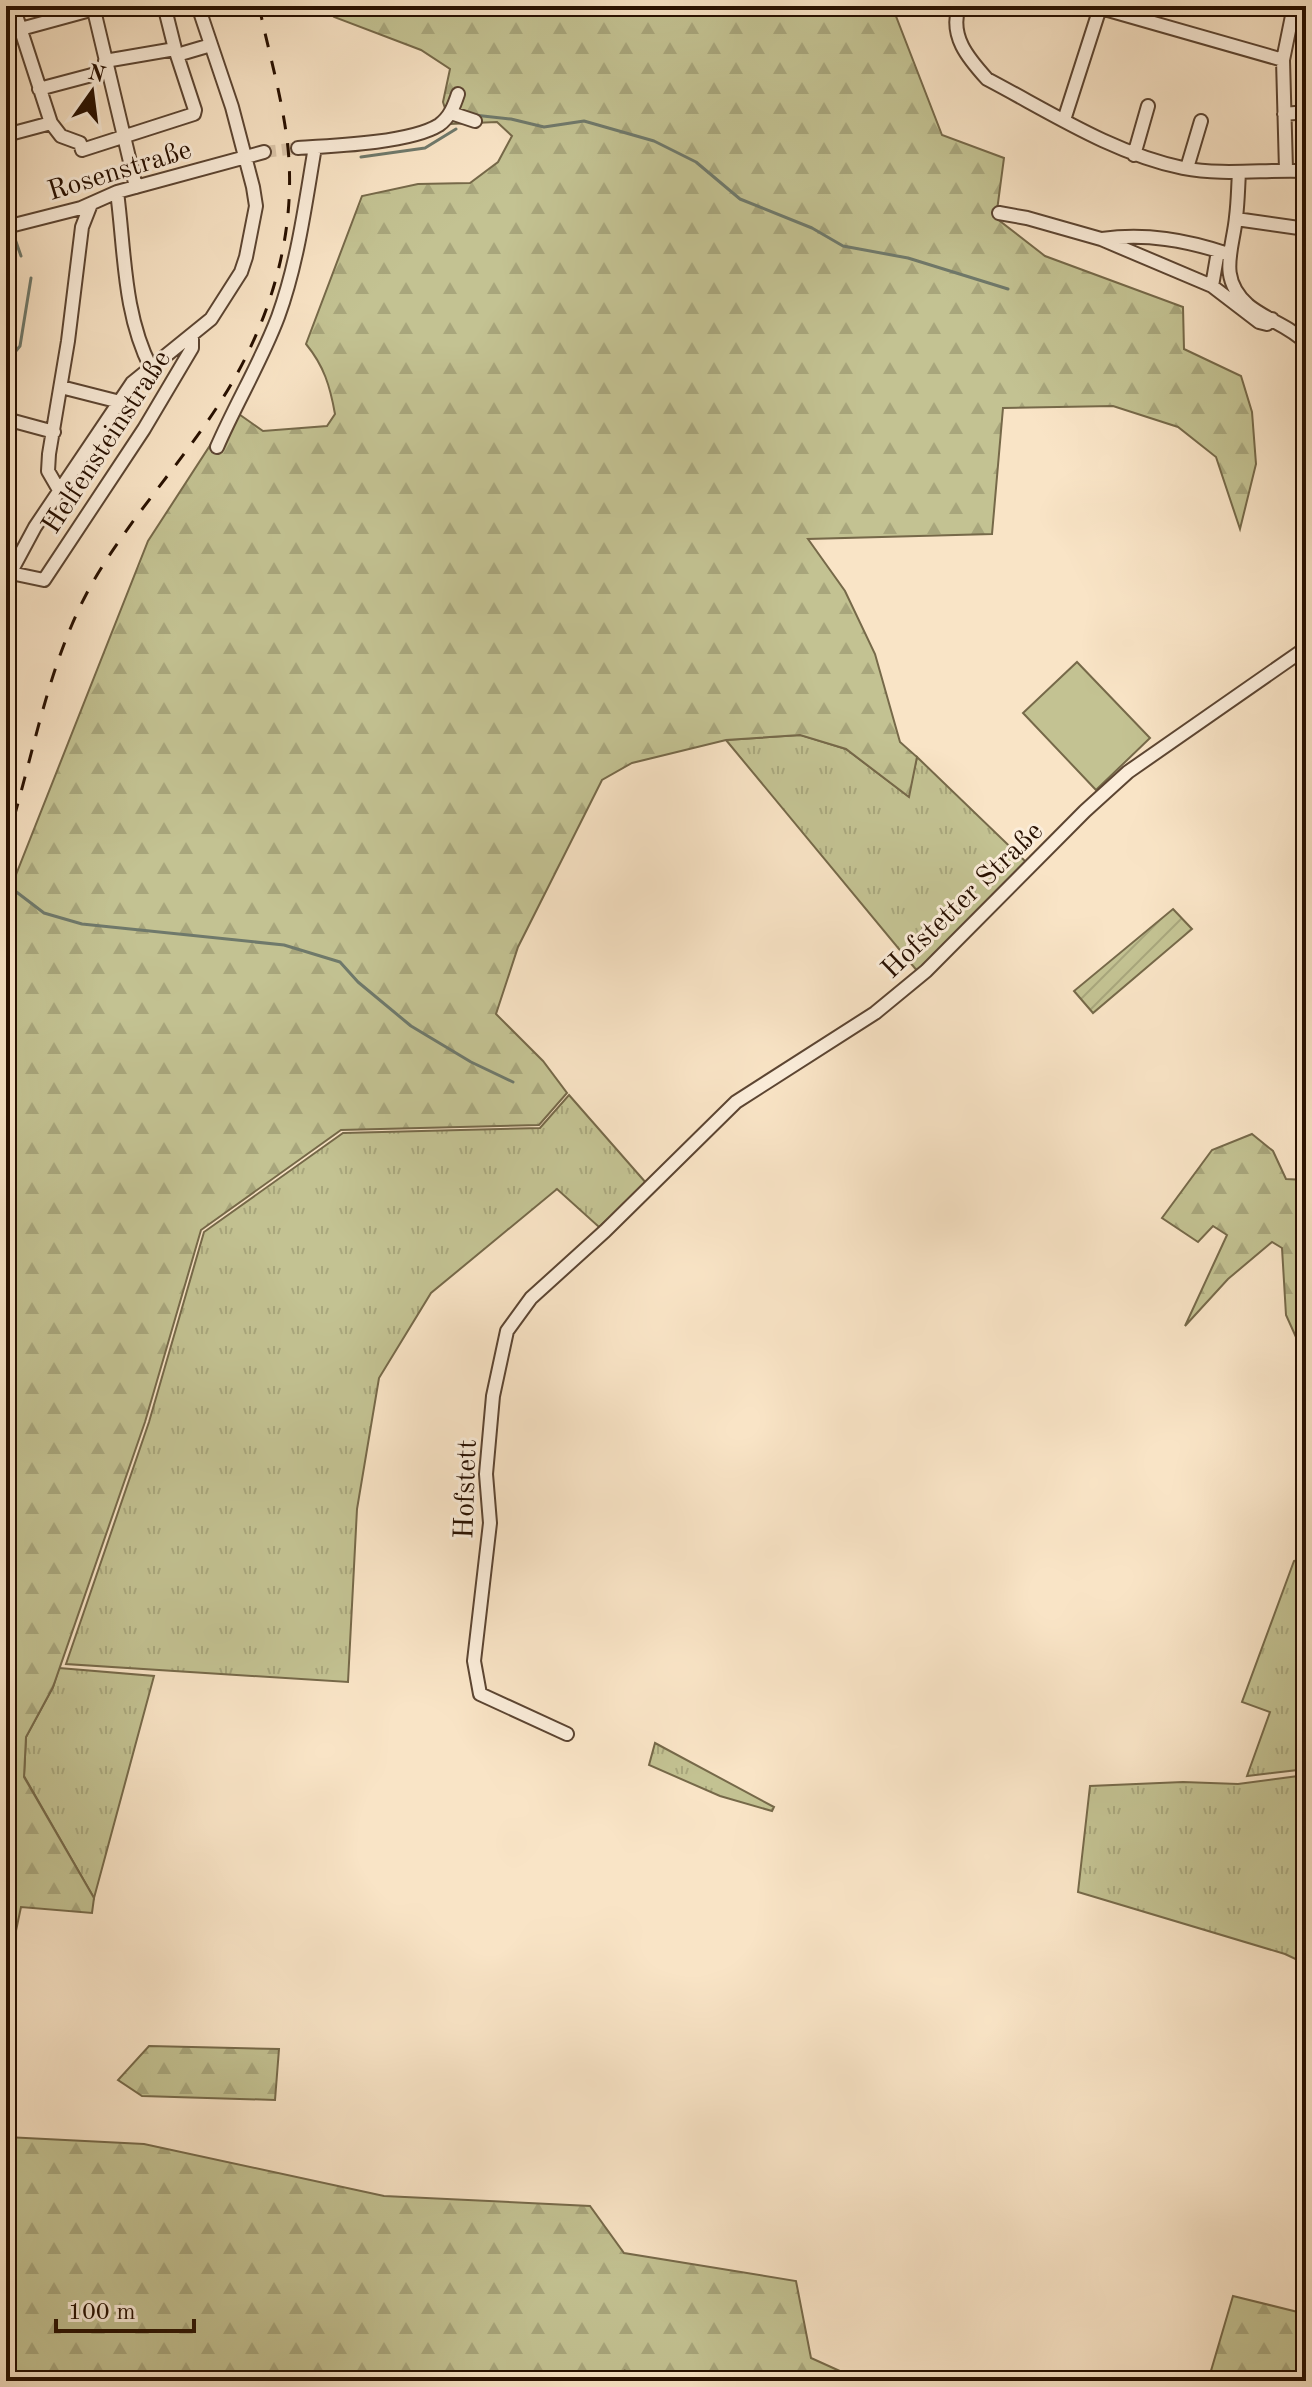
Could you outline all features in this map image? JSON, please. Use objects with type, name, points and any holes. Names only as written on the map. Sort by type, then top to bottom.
[{"type":"street","points":[[13,6],[51,123],[61,136],[80,143],[82,150],[194,114],[165,9]]},
{"type":"street","name":"Helfensteinstraße","points":[[192,336],[192,348],[144,429],[44,580],[7,575],[59,490],[132,383],[192,336],[222,304],[241,272],[256,206],[245,156],[198,6]]},
{"type":"street","points":[[959,6],[955,19],[958,38],[969,59],[987,79],[1134,155],[1187,168],[1239,173],[1306,171]]},
{"type":"street","points":[[1286,170],[1283,60],[1294,6]]},
{"type":"street","points":[[6,33],[97,7],[106,66],[136,187]]},
{"type":"street","points":[[1064,120],[1097,7],[1283,60]]},
{"type":"street","points":[[39,89],[75,80],[106,66],[211,45]]},
{"type":"street","points":[[298,148],[352,145],[422,132],[439,125],[451,113],[458,94]]},
{"type":"street","points":[[1134,155],[1148,106]]},
{"type":"street","points":[[1284,114],[1306,112]]},
{"type":"street","points":[[451,113],[475,121]]},
{"type":"street","points":[[1187,168],[1201,121]]},
{"type":"street","points":[[6,135],[51,123]]},
{"type":"street","points":[[217,447],[267,343],[293,271],[315,147]]},
{"type":"street","name":"Rosenstraße","points":[[6,227],[70,211],[117,192],[264,152]]},
{"type":"street","points":[[1212,286],[1236,219],[1239,173]]},
{"type":"street","points":[[117,192],[129,307],[138,344],[151,368]]},
{"type":"street","points":[[59,490],[48,471],[82,227],[91,204]]},
{"type":"street","points":[[70,211],[82,227]]},
{"type":"street","points":[[999,213],[1101,239],[1212,286],[1259,322],[1267,324],[1272,319]]},
{"type":"street","points":[[1236,219],[1306,229]]},
{"type":"street","points":[[1101,239],[1129,235],[1173,239],[1223,252]]},
{"type":"street","points":[[1223,252],[1237,291],[1249,305],[1306,343]]},
{"type":"street","points":[[61,387],[120,402]]},
{"type":"street","points":[[6,419],[54,432]]},
{"type":"street","name":"Hofstetter Straße","points":[[605,1231],[736,1102],[875,1013],[926,971],[1128,772],[1306,648]]},
{"type":"street","name":"Hofstett","points":[[567,1734],[480,1694],[474,1661],[490,1523],[486,1474],[493,1396],[507,1331],[531,1298],[605,1231]]},
{"type":"green space","points":[[321,6],[892,6],[942,135],[1004,158],[996,218],[1045,256],[1183,307],[1184,349],[1241,376],[1252,412],[1256,464],[1240,529],[1216,457],[1178,427],[1113,406],[1003,408],[992,534],[808,539],[845,591],[875,654],[900,742],[917,757],[909,797],[846,749],[800,735],[726,740],[632,763],[602,780],[518,947],[496,1014],[543,1061],[567,1093],[539,1125],[341,1130],[201,1230],[145,1422],[53,1687],[26,1737],[24,1777],[94,1898],[92,1913],[21,1907],[6,1978],[6,900],[148,541],[233,410],[263,431],[327,426],[335,414],[325,377],[306,344],[362,196],[418,184],[470,183],[498,162],[512,136],[497,122],[450,124],[443,102],[450,69],[421,50],[334,17]]},
{"type":"green space","points":[[1077,662],[1150,738],[1096,790],[1023,713]]},
{"type":"green space","points":[[801,735],[846,749],[908,796],[917,757],[1026,862],[918,972],[726,740]]},
{"type":"green space","points":[[1173,909],[1192,929],[1093,1013],[1074,991]]},
{"type":"green space","points":[[569,1095],[647,1184],[599,1227],[557,1189],[431,1293],[379,1378],[357,1509],[348,1682],[66,1664],[149,1422],[204,1232],[343,1133],[540,1128]]},
{"type":"green space","points":[[1252,1134],[1273,1151],[1286,1179],[1306,1180],[1306,1347],[1300,1346],[1286,1315],[1282,1248],[1272,1242],[1228,1279],[1185,1326],[1227,1235],[1213,1226],[1198,1242],[1162,1218],[1212,1150]]},
{"type":"green space","points":[[1306,1559],[1306,1769],[1247,1776],[1270,1712],[1242,1702],[1294,1561]]},
{"type":"green space","points":[[59,1668],[154,1676],[94,1898],[24,1776],[26,1737],[53,1687]]},
{"type":"green space","points":[[655,1743],[774,1807],[772,1811],[720,1796],[649,1765]]},
{"type":"green space","points":[[1306,1775],[1306,1964],[1285,1954],[1078,1892],[1090,1786],[1183,1782],[1238,1784]]},
{"type":"green space","points":[[149,2046],[279,2049],[275,2100],[142,2096],[118,2080]]},
{"type":"green space","points":[[6,2137],[144,2144],[384,2196],[590,2206],[624,2253],[796,2281],[811,2358],[862,2381],[661,2381],[626,2371],[633,2381],[6,2381]]},
{"type":"green space","points":[[1233,2296],[1306,2314],[1306,2381],[1208,2381]]},
{"type":"waterway","points":[[474,115],[544,127],[584,121],[654,141],[696,162],[740,199],[812,228],[843,246],[908,258],[1008,289]]},
{"type":"waterway","points":[[361,157],[425,148],[456,129]]},
{"type":"waterway","points":[[6,212],[9,218]]},
{"type":"waterway","points":[[14,236],[21,256]]},
{"type":"waterway","points":[[6,363],[20,346],[31,278]]},
{"type":"waterway","points":[[6,884],[44,913],[82,924],[284,945],[340,962],[358,982],[411,1026],[471,1062],[513,1082]]},
{"type":"tunnel","points":[[264,152],[298,148]]},
{"type":"railway","points":[[6,844],[53,676],[78,611],[110,554],[200,432],[233,381],[260,327],[270,298],[285,239],[290,179],[283,112],[259,6]]}]
